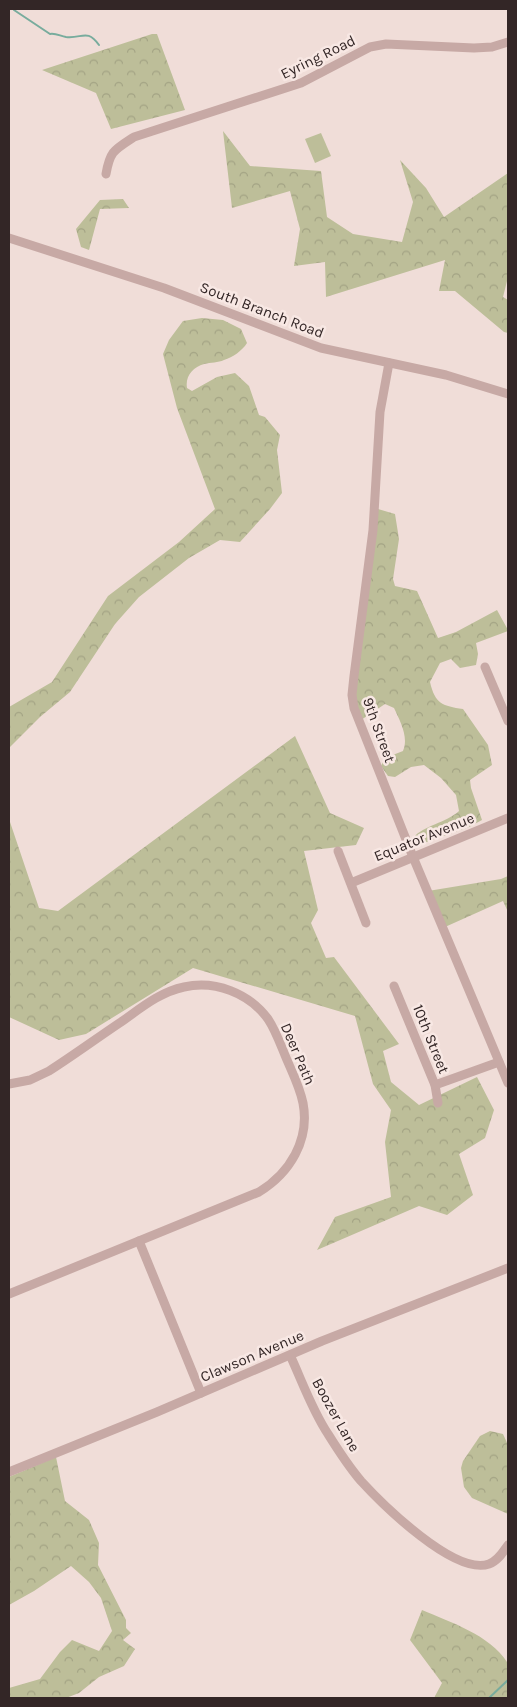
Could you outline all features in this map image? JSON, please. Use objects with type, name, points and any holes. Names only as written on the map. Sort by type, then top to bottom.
[{"type":"street","name":"Eyring Road","points":[[106,174],[109,157],[120,146],[134,137],[301,83],[370,47],[386,44],[474,48],[508,42]]},
{"type":"street","name":"South Branch Road","points":[[9,238],[164,288],[321,348],[446,376],[508,394]]},
{"type":"street","name":"9th Street","points":[[388,363],[380,412],[373,530],[352,696],[358,719],[508,1083]]},
{"type":"street","points":[[485,667],[508,721]]},
{"type":"street","name":"Equator Avenue","points":[[351,882],[508,818]]},
{"type":"street","points":[[338,851],[366,923]]},
{"type":"street","name":"Deer Path","points":[[9,1084],[30,1080],[49,1071],[160,995],[183,987],[204,985],[228,989],[247,999],[262,1012],[278,1038],[299,1089],[303,1103],[304,1126],[295,1155],[279,1177],[259,1192],[9,1294]]},
{"type":"street","name":"10th Street","points":[[394,986],[435,1085],[438,1103]]},
{"type":"street","points":[[435,1085],[499,1062]]},
{"type":"street","points":[[139,1241],[201,1393]]},
{"type":"street","name":"Clawson Avenue","points":[[9,1472],[290,1355],[508,1268]]},
{"type":"street","name":"Boozer Lane","points":[[290,1355],[327,1433],[352,1470],[390,1512],[435,1546],[466,1563],[483,1565],[490,1563],[497,1559],[508,1545]]},
{"type":"green space","points":[[157,34],[185,110],[111,129],[96,93],[42,70]]},
{"type":"green space","points":[[223,131],[250,166],[321,171],[327,217],[353,234],[402,242],[413,202],[400,160],[426,188],[444,217],[508,173],[508,277],[503,297],[508,300],[508,333],[504,332],[455,291],[439,291],[445,260],[326,297],[325,262],[294,266],[300,229],[290,191],[232,208]]},
{"type":"green space","points":[[321,133],[331,156],[315,163],[305,139]]},
{"type":"green space","points":[[123,199],[129,208],[100,209],[89,250],[81,247],[76,229],[100,200]]},
{"type":"green space","points":[[202,318],[223,320],[241,329],[247,343],[231,357],[196,367],[187,380],[187,388],[192,391],[217,377],[235,373],[249,386],[259,415],[265,417],[280,435],[277,450],[282,493],[240,542],[220,540],[189,558],[139,597],[115,624],[70,692],[40,717],[9,748],[9,707],[52,682],[108,596],[179,542],[215,509],[177,408],[163,354],[169,340],[183,321]]},
{"type":"green space","points":[[378,509],[395,514],[399,539],[393,579],[395,586],[417,591],[438,638],[456,632],[497,610],[508,630],[476,643],[478,654],[476,665],[460,668],[451,659],[440,663],[430,682],[434,695],[441,703],[463,709],[488,745],[492,765],[470,780],[482,820],[469,827],[421,844],[413,838],[459,811],[456,795],[441,778],[424,765],[411,767],[395,777],[388,776],[381,766],[385,758],[403,751],[405,746],[401,724],[394,708],[385,704],[361,720],[354,693]]},
{"type":"green space","points":[[295,736],[330,813],[364,828],[356,845],[304,851],[318,910],[311,923],[326,958],[334,957],[399,1044],[383,1051],[391,1082],[419,1105],[477,1077],[494,1110],[485,1138],[459,1154],[473,1195],[447,1215],[419,1206],[317,1250],[335,1217],[391,1197],[385,1142],[391,1110],[373,1084],[355,1016],[193,968],[86,1034],[59,1040],[9,1017],[9,819],[39,908],[58,911]]},
{"type":"green space","points":[[508,876],[508,912],[503,901],[445,927],[428,891],[501,879]]},
{"type":"green space","points":[[490,1431],[503,1434],[508,1445],[508,1514],[472,1498],[464,1487],[461,1468],[463,1461],[480,1436]]},
{"type":"green space","points":[[56,1457],[65,1501],[89,1520],[99,1543],[98,1565],[126,1620],[126,1628],[131,1633],[123,1640],[135,1649],[124,1666],[99,1677],[79,1693],[66,1698],[9,1698],[9,1688],[40,1679],[60,1652],[72,1640],[99,1651],[112,1631],[101,1598],[89,1582],[71,1566],[9,1605],[9,1477]]},
{"type":"green space","points":[[422,1610],[469,1630],[500,1653],[508,1662],[508,1698],[434,1698],[442,1683],[410,1640]]},
{"type":"waterway","points":[[14,10],[50,34],[66,37],[84,35],[91,37],[99,45]]},
{"type":"waterway","points":[[489,1698],[508,1680]]}]
